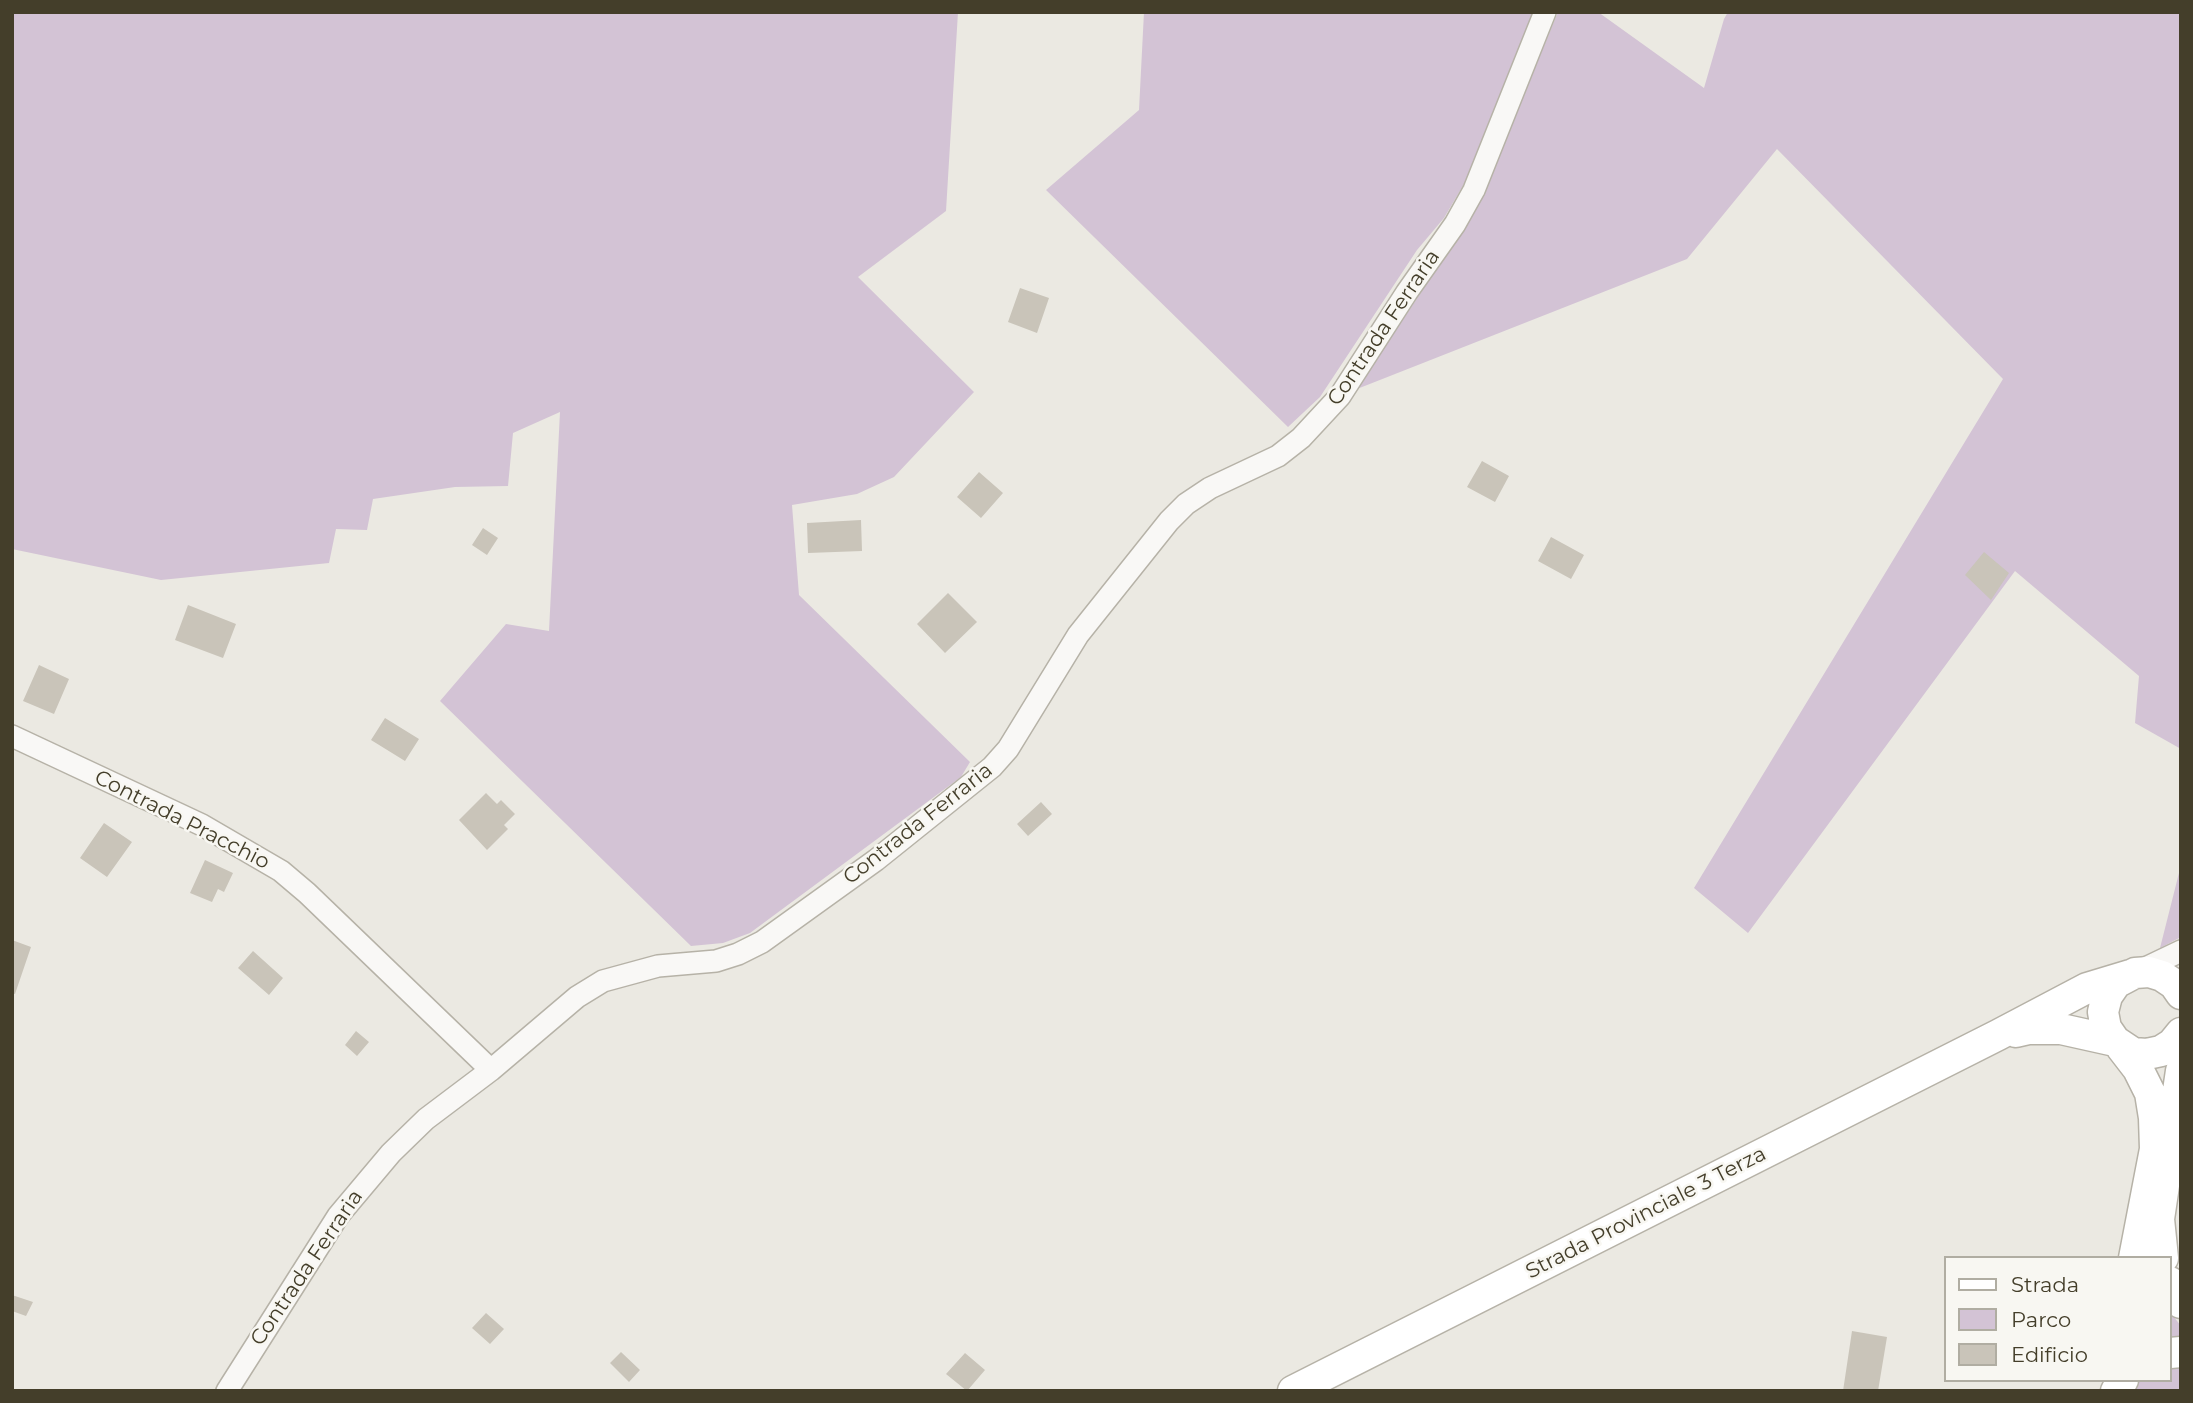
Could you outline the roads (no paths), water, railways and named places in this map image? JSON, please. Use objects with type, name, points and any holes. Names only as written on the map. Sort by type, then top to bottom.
[{"type":"street","name":"Contrada Ferraria","points":[[227,1391],[327,1232],[391,1153],[426,1119],[491,1070],[577,997],[603,981],[658,966],[716,961],[762,942],[876,860],[992,767],[1008,749],[1078,635],[1169,521],[1186,504],[1210,488],[1278,456],[1301,438],[1340,396],[1407,292],[1455,224],[1474,190],[1545,12]]},
{"type":"street","name":"Contrada Pracchio","points":[[12,736],[202,825],[281,871],[491,1070]]},
{"type":"street","points":[[2134,1256],[2155,1149],[2154,1118],[2150,1093],[2138,1069],[2106,1028],[2103,1012],[2107,996],[2116,984],[2181,951]]},
{"type":"street","points":[[2133,974],[2149,972],[2162,976],[2174,984],[2181,994]]},
{"type":"street","name":"Strada Provinciale 3 Terza","points":[[1293,1391],[2087,988],[2133,974]]},
{"type":"street","points":[[1998,1035],[2029,1029],[2061,1029],[2118,1044],[2133,1053],[2147,1054],[2161,1051],[2172,1044],[2181,1033]]},
{"type":"street","points":[[2163,1256],[2160,1219],[2181,1071]]},
{"type":"street","points":[[2172,1286],[2181,1303]]}]
